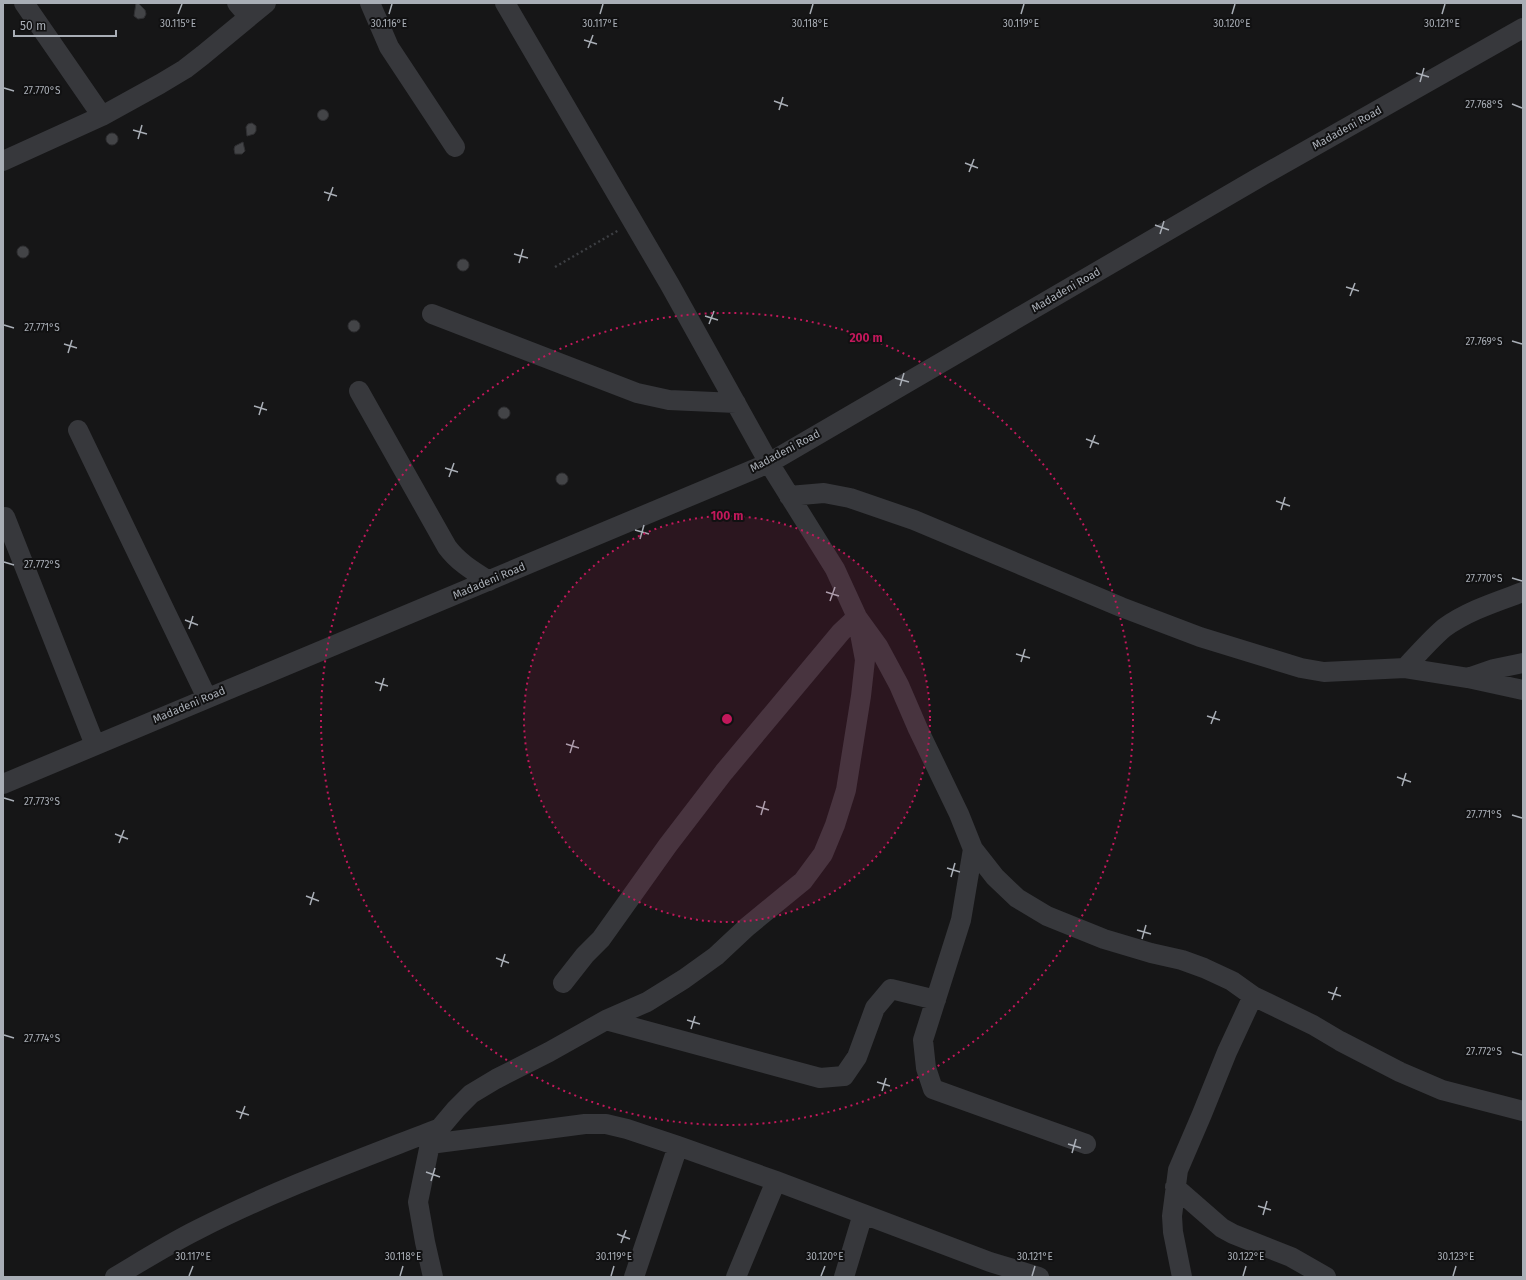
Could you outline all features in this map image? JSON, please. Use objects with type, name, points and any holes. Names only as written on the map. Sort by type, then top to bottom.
[{"type":"street","points":[[24,3],[102,116]]},
{"type":"street","points":[[3,162],[102,116],[184,69],[243,10],[266,3]]},
{"type":"street","points":[[370,3],[389,47],[455,147]]},
{"type":"street","points":[[505,3],[633,222],[769,463],[835,569],[857,617],[878,646],[899,685],[918,729],[959,814],[973,849],[995,877],[1017,898],[1047,916],[1104,939],[1151,953],[1182,960],[1232,981],[1252,996],[1307,1022],[1400,1072],[1442,1090],[1523,1111]]},
{"type":"street","name":"Madadeni Road","points":[[3,784],[769,463],[1258,178],[1523,28]]},
{"type":"street","points":[[432,314],[637,393],[669,400],[736,403]]},
{"type":"street","points":[[359,391],[454,557],[489,581]]},
{"type":"street","points":[[78,430],[207,698]]},
{"type":"street","points":[[790,496],[824,493],[850,498],[914,520],[1121,608],[1200,637],[1301,668],[1324,672],[1405,668],[1468,678],[1523,690]]},
{"type":"street","points":[[5,517],[95,745]]},
{"type":"street","points":[[1405,668],[1444,629],[1462,617],[1523,592]]},
{"type":"street","points":[[564,983],[585,954],[605,933],[668,845],[724,772],[836,637],[857,617]]},
{"type":"street","points":[[433,1277],[418,1202],[435,1136],[456,1109],[472,1094],[606,1020],[647,1002],[684,979],[716,956],[747,927],[803,881],[823,854],[835,825],[846,790],[861,696],[865,660],[857,617]]},
{"type":"street","points":[[1468,678],[1494,669],[1523,663]]},
{"type":"street","points":[[973,849],[961,920],[922,1040],[926,1068],[933,1089],[1086,1144]]},
{"type":"street","points":[[606,1020],[820,1078],[844,1076],[857,1057],[875,1008],[891,989],[936,1000]]},
{"type":"street","points":[[1182,1277],[1172,1232],[1172,1216],[1178,1170],[1252,996]]},
{"type":"street","points":[[115,1277],[197,1230],[311,1178],[435,1136],[606,1124],[627,1129],[776,1180],[990,1262],[1039,1277]]},
{"type":"street","points":[[634,1277],[678,1146]]},
{"type":"street","points":[[736,1277],[776,1180]]},
{"type":"street","points":[[1175,1187],[1222,1228],[1233,1234],[1291,1257],[1326,1277]]},
{"type":"street","points":[[844,1277],[863,1214]]},
{"type":"path","points":[[554,267],[633,222]]},
{"type":"building","points":[[136,3],[138,3],[145,10],[146,14],[144,18],[138,19],[134,16]]},
{"type":"building","points":[[323,109],[327,111],[329,115],[327,119],[323,121],[319,119],[317,115],[319,111]]},
{"type":"building","points":[[252,123],[256,126],[256,131],[254,134],[247,136],[246,127],[248,124]]},
{"type":"building","points":[[112,133],[116,135],[118,139],[116,143],[112,145],[108,143],[106,139],[108,135]]},
{"type":"building","points":[[243,142],[245,151],[242,154],[235,154],[235,146]]},
{"type":"building","points":[[23,246],[27,248],[29,252],[27,256],[23,258],[19,256],[17,252],[19,248]]},
{"type":"building","points":[[463,259],[467,261],[469,265],[467,269],[463,271],[459,269],[457,265],[459,261]]},
{"type":"building","points":[[354,320],[358,322],[360,326],[358,330],[354,332],[350,330],[348,326],[350,322]]},
{"type":"building","points":[[504,407],[508,409],[510,413],[508,417],[504,419],[500,417],[498,413],[500,409]]},
{"type":"building","points":[[562,473],[566,475],[568,479],[566,483],[562,485],[558,483],[556,479],[558,475]]}]
